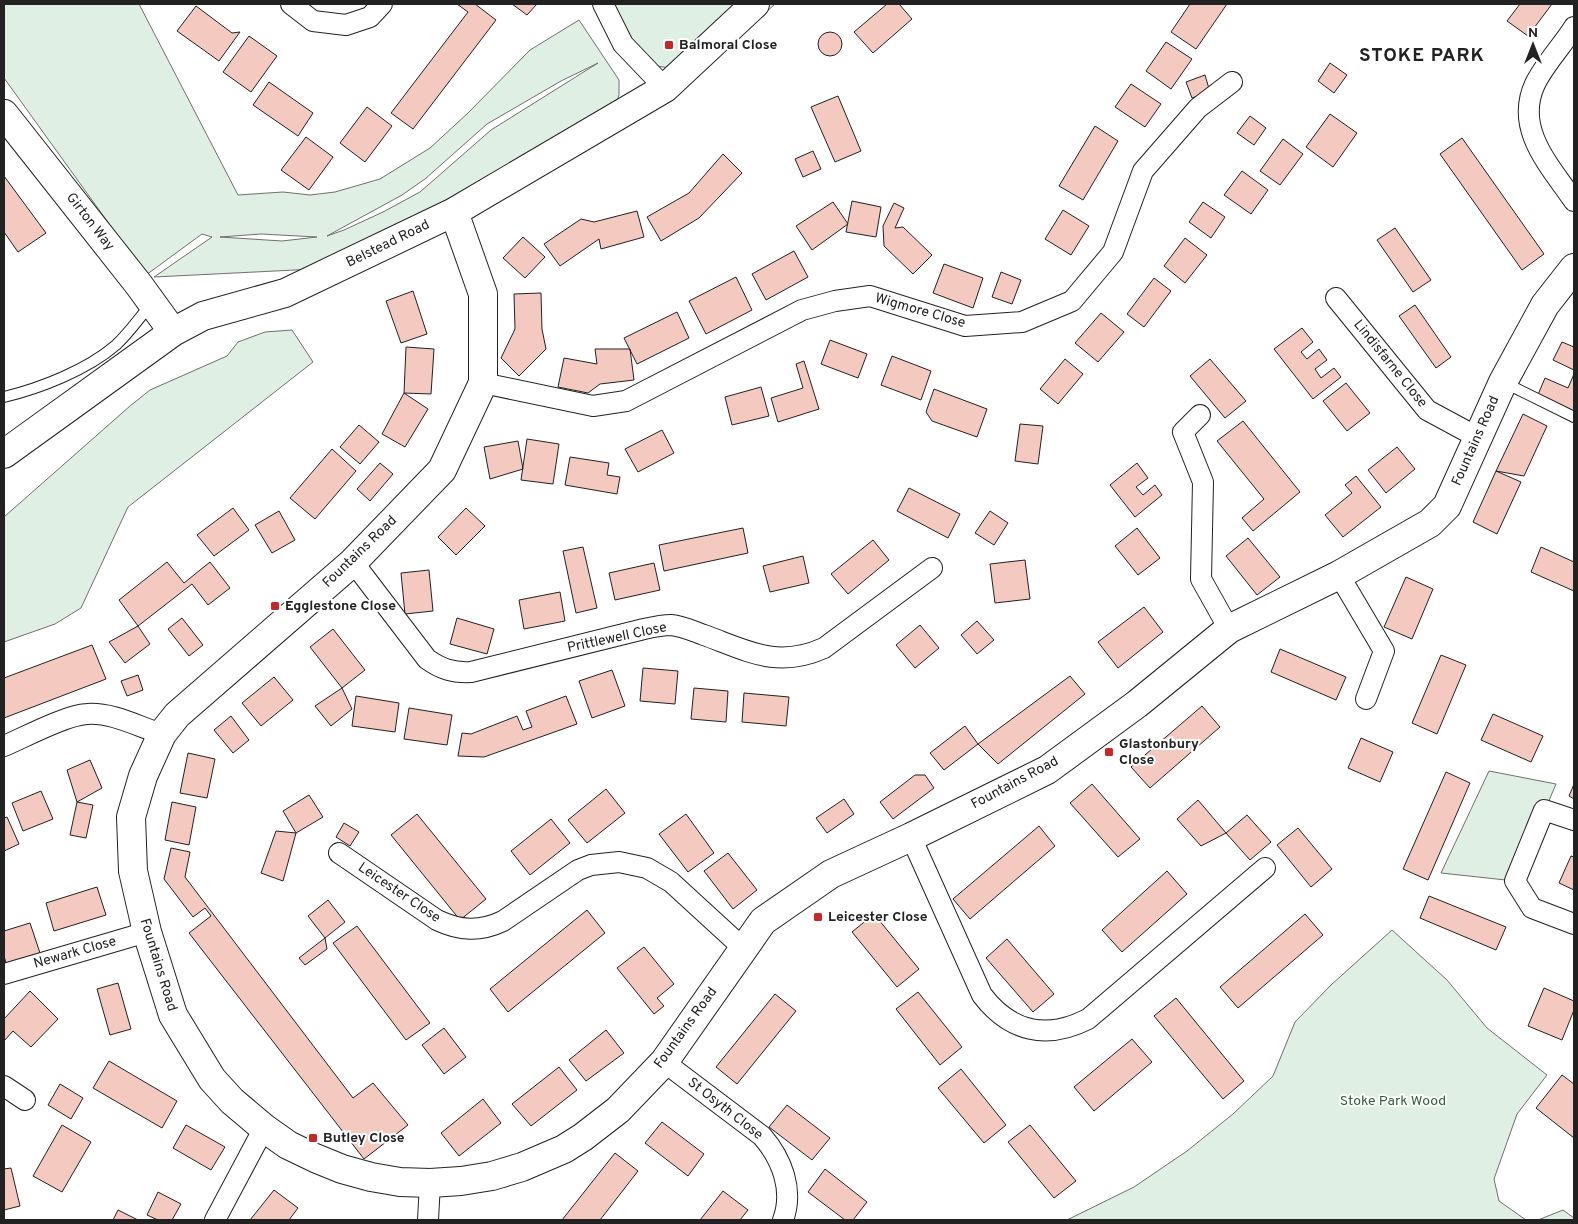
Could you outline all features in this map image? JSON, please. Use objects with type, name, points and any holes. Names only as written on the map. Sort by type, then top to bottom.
[{"type":"street","points":[[290,4],[314,22],[346,24],[370,16],[382,4]]},
{"type":"street","points":[[603,4],[623,44],[665,88]]},
{"type":"street","name":"Belstead Road","points":[[4,454],[173,332],[203,316],[285,293],[454,212],[665,88],[755,4]]},
{"type":"street","points":[[1574,27],[1536,82],[1530,100],[1528,118],[1530,131],[1535,143],[1574,201]]},
{"type":"street","name":"Wigmore Close","points":[[483,383],[593,406],[626,401],[802,310],[835,301],[870,296],[965,326],[1022,322],[1072,301],[1113,252],[1143,172],[1198,108],[1232,82]]},
{"type":"street","name":"Girton Way","points":[[4,114],[173,332]]},
{"type":"street","name":"Fountains Road","points":[[454,212],[482,294],[483,383],[442,470],[353,562],[178,715],[162,734],[142,776],[131,817],[133,872],[147,932],[173,1015],[212,1079],[232,1101],[288,1145],[342,1169],[400,1182],[461,1181],[492,1176],[522,1167],[564,1149],[583,1137],[618,1110],[664,1062],[763,921],[831,874],[1046,770],[1137,704],[1229,628],[1340,575],[1430,523],[1447,506],[1503,382],[1545,305],[1574,268]]},
{"type":"street","name":"Lindisfarne Close","points":[[1336,298],[1427,410],[1477,437]]},
{"type":"street","points":[[1200,415],[1183,432],[1203,482],[1201,579],[1229,628]]},
{"type":"street","name":"Prittlewell Close","points":[[353,562],[428,658],[437,666],[459,673],[471,672],[644,629],[669,625],[690,630],[766,657],[794,658],[809,655],[824,648],[932,568]]},
{"type":"street","points":[[1340,575],[1384,651],[1366,699]]},
{"type":"street","points":[[4,746],[63,720],[87,714],[109,716],[162,734]]},
{"type":"street","points":[[1574,820],[1544,810],[1515,881],[1532,908],[1574,924]]},
{"type":"street","points":[[912,836],[982,995],[991,1007],[1015,1024],[1041,1030],[1065,1029],[1088,1019],[1265,868]]},
{"type":"street","name":"Leicester Close","points":[[339,853],[437,920],[448,926],[471,930],[493,926],[503,921],[578,870],[605,863],[633,864],[653,871],[671,882],[743,948]]},
{"type":"street","name":"Newark Close","points":[[4,974],[147,932]]},
{"type":"street","name":"St Osyth Close","points":[[664,1062],[762,1136],[771,1147],[784,1172],[787,1186],[787,1201],[783,1220]]},
{"type":"street","points":[[4,1086],[25,1100]]},
{"type":"street","points":[[215,1220],[264,1128]]},
{"type":"street","points":[[428,1220],[430,1183]]},
{"type":"lane","points":[[4,397],[26,392],[83,367],[116,344],[152,303]]},
{"type":"lane","points":[[1503,382],[1574,416]]},
{"type":"green space","points":[[4,4],[139,4],[238,195],[283,192],[310,195],[335,192],[380,179],[430,148],[468,113],[530,50],[579,20],[619,80],[619,95],[610,121],[356,267],[154,277],[212,237],[202,234],[146,275],[4,78]],"holes":[[[598,63],[491,130],[420,192],[383,212],[327,236],[402,195],[425,179],[487,124],[561,81]],[[261,234],[317,237],[282,241],[220,237]]]},
{"type":"green space","points":[[604,4],[775,4],[752,25],[686,70],[656,66],[646,61]]},
{"type":"green space","points":[[292,330],[313,362],[128,507],[81,608],[55,624],[4,642],[4,517],[150,390],[227,356],[238,342],[265,332]]},
{"type":"green space","points":[[1489,771],[1556,784],[1515,881],[1441,873]]},
{"type":"green space","name":"Stoke Park Wood","points":[[1392,930],[1447,980],[1487,1028],[1547,1075],[1517,1114],[1494,1179],[1499,1201],[1526,1220],[1067,1220],[1134,1187],[1187,1151],[1233,1114],[1273,1076],[1295,1022],[1331,985]]},
{"type":"green space","points":[[1563,1210],[1574,1220],[1538,1220]]},
{"type":"building","points":[[457,4],[475,4],[496,20],[413,129],[391,113],[468,12]]},
{"type":"building","points":[[512,4],[537,4],[527,15]]},
{"type":"building","points":[[887,4],[899,4],[912,19],[873,53],[854,32]]},
{"type":"building","points":[[1190,4],[1227,4],[1196,49],[1171,32]]},
{"type":"building","points":[[1520,4],[1552,4],[1528,36],[1507,21]]},
{"type":"building","points":[[196,6],[232,33],[240,32],[219,61],[177,31]]},
{"type":"building","points":[[830,32],[839,35],[842,44],[839,53],[830,56],[821,53],[818,44],[821,35]]},
{"type":"building","points":[[249,36],[277,56],[251,92],[223,72]]},
{"type":"building","points":[[1166,42],[1192,59],[1171,89],[1146,71]]},
{"type":"building","points":[[1330,63],[1347,75],[1334,93],[1318,81]]},
{"type":"building","points":[[1205,75],[1210,92],[1192,98],[1186,82]]},
{"type":"building","points":[[269,82],[313,113],[298,136],[253,105]]},
{"type":"building","points":[[1131,84],[1161,104],[1145,127],[1115,107]]},
{"type":"building","points":[[838,96],[861,151],[835,162],[811,107]]},
{"type":"building","points":[[367,107],[392,126],[365,162],[340,143]]},
{"type":"building","points":[[1330,114],[1357,133],[1333,167],[1306,147]]},
{"type":"building","points":[[1250,116],[1266,128],[1254,145],[1237,133]]},
{"type":"building","points":[[1095,126],[1118,141],[1083,200],[1059,186]]},
{"type":"building","points":[[306,137],[333,157],[309,190],[281,170]]},
{"type":"building","points":[[1462,138],[1544,254],[1522,270],[1440,154]]},
{"type":"building","points":[[1283,139],[1303,154],[1280,185],[1260,171]]},
{"type":"building","points":[[813,151],[821,169],[803,177],[795,159]]},
{"type":"building","points":[[723,154],[742,173],[699,218],[661,241],[647,217],[689,193]]},
{"type":"building","points":[[1242,171],[1268,190],[1251,214],[1224,195]]},
{"type":"building","points":[[4,176],[46,233],[18,252],[4,232]]},
{"type":"building","points":[[852,201],[881,207],[876,237],[846,232]]},
{"type":"building","points":[[833,202],[848,224],[812,250],[796,226]]},
{"type":"building","points":[[1203,202],[1225,217],[1211,238],[1189,222]]},
{"type":"building","points":[[894,203],[904,208],[895,228],[903,227],[932,255],[913,274],[884,246],[883,226]]},
{"type":"building","points":[[1063,210],[1089,226],[1071,255],[1045,239]]},
{"type":"building","points":[[637,211],[644,237],[601,249],[599,239],[560,266],[544,244],[581,219],[594,222]]},
{"type":"building","points":[[1395,228],[1431,280],[1413,292],[1377,240]]},
{"type":"building","points":[[523,237],[545,257],[525,278],[503,258]]},
{"type":"building","points":[[1185,238],[1207,255],[1185,283],[1164,266]]},
{"type":"building","points":[[794,251],[808,277],[766,300],[752,274]]},
{"type":"building","points":[[944,264],[983,278],[973,308],[933,293]]},
{"type":"building","points":[[1001,272],[1021,280],[1012,304],[992,297]]},
{"type":"building","points":[[736,277],[752,310],[706,334],[689,301]]},
{"type":"building","points":[[1154,278],[1171,291],[1144,327],[1127,314]]},
{"type":"building","points":[[413,291],[427,334],[401,343],[386,301]]},
{"type":"building","points":[[541,293],[542,329],[546,349],[519,376],[501,358],[515,329],[514,294]]},
{"type":"building","points":[[1415,305],[1451,357],[1436,368],[1399,316]]},
{"type":"building","points":[[677,312],[689,338],[637,364],[624,338]]},
{"type":"building","points":[[1101,313],[1124,332],[1098,362],[1075,343]]},
{"type":"building","points":[[1302,328],[1313,342],[1301,352],[1307,359],[1319,349],[1327,360],[1315,369],[1321,378],[1334,368],[1341,377],[1313,399],[1274,349]]},
{"type":"building","points":[[830,340],[867,354],[858,378],[821,364]]},
{"type":"building","points":[[1562,342],[1574,347],[1574,370],[1553,360]]},
{"type":"building","points":[[406,347],[434,349],[431,394],[404,393]]},
{"type":"building","points":[[595,349],[630,349],[634,380],[600,384],[588,393],[558,387],[564,358],[597,364]]},
{"type":"building","points":[[892,356],[931,371],[921,400],[881,385]]},
{"type":"building","points":[[1065,359],[1083,374],[1058,404],[1040,389]]},
{"type":"building","points":[[1210,359],[1246,401],[1225,418],[1190,376]]},
{"type":"building","points":[[804,361],[819,409],[778,422],[771,398],[803,388],[796,364]]},
{"type":"building","points":[[1574,374],[1574,414],[1537,397],[1545,378],[1568,388]]},
{"type":"building","points":[[1346,383],[1370,413],[1347,431],[1323,401]]},
{"type":"building","points":[[761,387],[769,416],[732,425],[725,397]]},
{"type":"building","points":[[934,389],[987,409],[977,437],[932,421],[926,412]]},
{"type":"building","points":[[404,393],[428,409],[405,447],[382,434]]},
{"type":"building","points":[[1523,414],[1547,426],[1524,476],[1496,471]]},
{"type":"building","points":[[1243,421],[1300,492],[1253,531],[1242,518],[1264,499],[1217,441]]},
{"type":"building","points":[[1020,424],[1043,426],[1038,464],[1015,461]]},
{"type":"building","points":[[359,425],[379,442],[360,464],[340,447]]},
{"type":"building","points":[[662,430],[674,453],[638,472],[625,449]]},
{"type":"building","points":[[527,439],[559,444],[553,484],[521,480]]},
{"type":"building","points":[[518,441],[523,469],[490,479],[484,447]]},
{"type":"building","points":[[1397,447],[1415,469],[1386,493],[1368,470]]},
{"type":"building","points":[[332,449],[356,471],[315,519],[290,498]]},
{"type":"building","points":[[570,457],[609,463],[607,475],[620,477],[617,494],[565,485]]},
{"type":"building","points":[[380,463],[393,474],[370,501],[357,489]]},
{"type":"building","points":[[1137,463],[1148,478],[1136,487],[1143,495],[1155,485],[1162,495],[1135,517],[1110,485]]},
{"type":"building","points":[[1496,471],[1521,482],[1497,534],[1473,522]]},
{"type":"building","points":[[1356,476],[1381,507],[1343,537],[1325,515],[1352,493],[1345,485]]},
{"type":"building","points":[[909,488],[960,514],[948,538],[897,511]]},
{"type":"building","points":[[233,508],[249,530],[214,556],[197,535]]},
{"type":"building","points":[[466,508],[485,526],[456,555],[438,537]]},
{"type":"building","points":[[279,511],[295,540],[272,553],[255,525]]},
{"type":"building","points":[[990,511],[1008,523],[994,545],[975,533]]},
{"type":"building","points":[[743,528],[748,553],[664,571],[659,545]]},
{"type":"building","points":[[1137,528],[1160,558],[1138,575],[1115,546]]},
{"type":"building","points":[[1248,538],[1280,577],[1257,595],[1226,556]]},
{"type":"building","points":[[873,540],[889,560],[848,594],[831,574]]},
{"type":"building","points":[[583,547],[597,608],[576,613],[563,551]]},
{"type":"building","points":[[1541,547],[1574,562],[1574,591],[1531,572]]},
{"type":"building","points":[[803,556],[809,583],[770,592],[763,566]]},
{"type":"building","points":[[1025,560],[1030,599],[995,603],[990,564]]},
{"type":"building","points":[[167,562],[184,583],[210,562],[230,588],[208,605],[192,584],[138,626],[119,600]]},
{"type":"building","points":[[654,563],[660,590],[615,600],[609,573]]},
{"type":"building","points":[[429,570],[433,611],[405,614],[401,573]]},
{"type":"building","points":[[1406,577],[1433,589],[1412,639],[1384,627]]},
{"type":"building","points":[[560,592],[565,621],[524,629],[519,600]]},
{"type":"building","points":[[1144,607],[1163,632],[1118,668],[1098,642]]},
{"type":"building","points":[[182,618],[203,645],[189,656],[168,629]]},
{"type":"building","points":[[457,618],[494,629],[487,654],[450,644]]},
{"type":"building","points":[[977,621],[994,640],[977,654],[961,635]]},
{"type":"building","points":[[920,625],[939,648],[915,668],[896,645]]},
{"type":"building","points":[[138,626],[150,644],[125,663],[109,642]]},
{"type":"building","points":[[333,629],[365,670],[342,688],[310,647]]},
{"type":"building","points":[[92,645],[106,679],[4,718],[4,678]]},
{"type":"building","points":[[1280,649],[1346,677],[1336,700],[1271,672]]},
{"type":"building","points":[[1441,655],[1466,665],[1437,734],[1412,723]]},
{"type":"building","points":[[643,668],[678,671],[675,704],[640,701]]},
{"type":"building","points":[[612,670],[625,706],[592,718],[579,681]]},
{"type":"building","points":[[138,675],[143,690],[127,696],[121,681]]},
{"type":"building","points":[[1070,676],[1085,694],[998,764],[978,744]]},
{"type":"building","points":[[274,677],[293,700],[261,726],[242,703]]},
{"type":"building","points":[[342,688],[352,709],[331,726],[315,706]]},
{"type":"building","points":[[694,688],[728,691],[726,722],[691,719]]},
{"type":"building","points":[[744,693],[789,697],[786,726],[742,722]]},
{"type":"building","points":[[356,696],[399,703],[395,732],[352,726]]},
{"type":"building","points":[[566,696],[577,724],[484,757],[458,756],[462,733],[471,734],[517,716],[523,730],[532,727],[526,711]]},
{"type":"building","points":[[1202,706],[1220,727],[1150,788],[1131,767]]},
{"type":"building","points":[[409,708],[452,715],[447,745],[404,739]]},
{"type":"building","points":[[1493,714],[1543,736],[1531,762],[1481,740]]},
{"type":"building","points":[[231,716],[249,740],[233,753],[214,730]]},
{"type":"building","points":[[965,726],[978,744],[944,770],[930,753]]},
{"type":"building","points":[[1361,738],[1393,752],[1380,782],[1348,768]]},
{"type":"building","points":[[188,753],[215,759],[207,798],[180,793]]},
{"type":"building","points":[[90,760],[102,788],[77,802],[67,770]]},
{"type":"building","points":[[1446,772],[1470,783],[1428,880],[1403,869]]},
{"type":"building","points":[[915,775],[925,775],[934,788],[893,819],[880,802]]},
{"type":"building","points":[[1092,784],[1140,839],[1118,857],[1070,803]]},
{"type":"building","points":[[1574,784],[1574,799],[1569,796]]},
{"type":"building","points":[[606,789],[625,813],[587,843],[568,820]]},
{"type":"building","points":[[41,791],[53,819],[23,831],[12,803]]},
{"type":"building","points":[[309,795],[323,817],[296,833],[283,811]]},
{"type":"building","points":[[844,799],[854,814],[827,833],[816,818]]},
{"type":"building","points":[[1198,800],[1226,833],[1201,846],[1177,819]]},
{"type":"building","points":[[77,802],[93,805],[86,838],[70,835]]},
{"type":"building","points":[[172,802],[196,807],[189,845],[165,840]]},
{"type":"building","points":[[417,814],[486,899],[460,920],[391,835]]},
{"type":"building","points":[[686,814],[714,853],[688,872],[659,834]]},
{"type":"building","points":[[1247,815],[1271,842],[1250,860],[1226,833]]},
{"type":"building","points":[[7,817],[19,844],[4,851],[4,818]]},
{"type":"building","points":[[551,819],[570,843],[530,875],[511,851]]},
{"type":"building","points":[[344,823],[359,832],[350,846],[336,837]]},
{"type":"building","points":[[1039,826],[1055,846],[970,919],[953,899]]},
{"type":"building","points":[[1298,828],[1332,869],[1311,887],[1277,845]]},
{"type":"building","points":[[276,831],[296,833],[283,881],[261,873]]},
{"type":"building","points":[[171,848],[190,852],[185,877],[353,1098],[373,1083],[408,1125],[364,1159],[189,933],[211,916],[205,908],[193,917],[164,879]]},
{"type":"building","points":[[728,853],[757,890],[733,909],[704,871]]},
{"type":"building","points":[[1571,856],[1574,857],[1574,890],[1559,883]]},
{"type":"building","points":[[1167,871],[1187,894],[1122,952],[1102,930]]},
{"type":"building","points":[[97,887],[106,915],[54,931],[46,903]]},
{"type":"building","points":[[1429,896],[1506,927],[1496,950],[1420,918]]},
{"type":"building","points":[[328,900],[345,922],[325,938],[308,916]]},
{"type":"building","points":[[587,910],[605,933],[508,1012],[490,989]]},
{"type":"building","points":[[874,914],[919,969],[897,987],[852,932]]},
{"type":"building","points":[[1305,914],[1323,935],[1238,1008],[1220,987]]},
{"type":"building","points":[[30,923],[40,953],[6,963],[4,956],[4,931]]},
{"type":"building","points":[[357,926],[430,1023],[406,1040],[333,943]]},
{"type":"building","points":[[325,938],[327,949],[305,965],[299,958]]},
{"type":"building","points":[[1007,939],[1054,994],[1033,1012],[986,958]]},
{"type":"building","points":[[644,947],[674,984],[657,998],[664,1006],[654,1014],[617,968]]},
{"type":"building","points":[[118,983],[131,1029],[110,1035],[97,989]]},
{"type":"building","points":[[1544,988],[1574,1001],[1574,1010],[1562,1040],[1528,1026]]},
{"type":"building","points":[[30,991],[58,1019],[31,1047],[13,1031],[4,1041],[4,1019]]},
{"type":"building","points":[[918,992],[962,1047],[940,1065],[896,1009]]},
{"type":"building","points":[[775,994],[796,1011],[737,1084],[716,1067]]},
{"type":"building","points":[[1176,998],[1244,1081],[1223,1099],[1154,1016]]},
{"type":"building","points":[[444,1028],[466,1057],[444,1074],[422,1045]]},
{"type":"building","points":[[606,1030],[624,1053],[586,1081],[569,1060]]},
{"type":"building","points":[[1132,1039],[1152,1062],[1094,1111],[1074,1087]]},
{"type":"building","points":[[109,1061],[177,1101],[162,1128],[93,1088]]},
{"type":"building","points":[[559,1067],[577,1090],[531,1126],[512,1104]]},
{"type":"building","points":[[961,1069],[1006,1125],[984,1143],[938,1088]]},
{"type":"building","points":[[1562,1075],[1574,1084],[1574,1138],[1536,1108]]},
{"type":"building","points":[[60,1084],[83,1098],[71,1119],[48,1105]]},
{"type":"building","points":[[483,1099],[501,1123],[459,1156],[441,1133]]},
{"type":"building","points":[[787,1105],[830,1138],[812,1160],[769,1127]]},
{"type":"building","points":[[662,1122],[704,1154],[688,1176],[645,1143]]},
{"type":"building","points":[[62,1125],[91,1142],[62,1192],[33,1176]]},
{"type":"building","points":[[186,1125],[225,1147],[211,1170],[173,1148]]},
{"type":"building","points":[[1030,1125],[1076,1181],[1054,1198],[1008,1142]]},
{"type":"building","points":[[615,1153],[638,1171],[600,1220],[562,1220]]},
{"type":"building","points":[[11,1168],[20,1206],[4,1210],[4,1169]]},
{"type":"building","points":[[825,1169],[867,1202],[853,1220],[845,1220],[808,1192]]},
{"type":"building","points":[[274,1190],[298,1208],[289,1220],[250,1220]]},
{"type":"building","points":[[723,1191],[748,1210],[740,1220],[700,1220]]},
{"type":"building","points":[[158,1192],[181,1204],[172,1220],[158,1220],[147,1215]]},
{"type":"building","points":[[118,1210],[138,1220],[113,1220]]},
{"type":"place","name":"Balmoral Close","points":[[669,45]]},
{"type":"place","name":"Egglestone Close","points":[[275,606]]},
{"type":"place","name":"Glastonbury Close","points":[[1109,752]]},
{"type":"place","name":"Leicester Close","points":[[818,917]]},
{"type":"place","name":"Butley Close","points":[[313,1138]]},
{"type":"district","name":"STOKE PARK","points":[[1422,56]]}]
